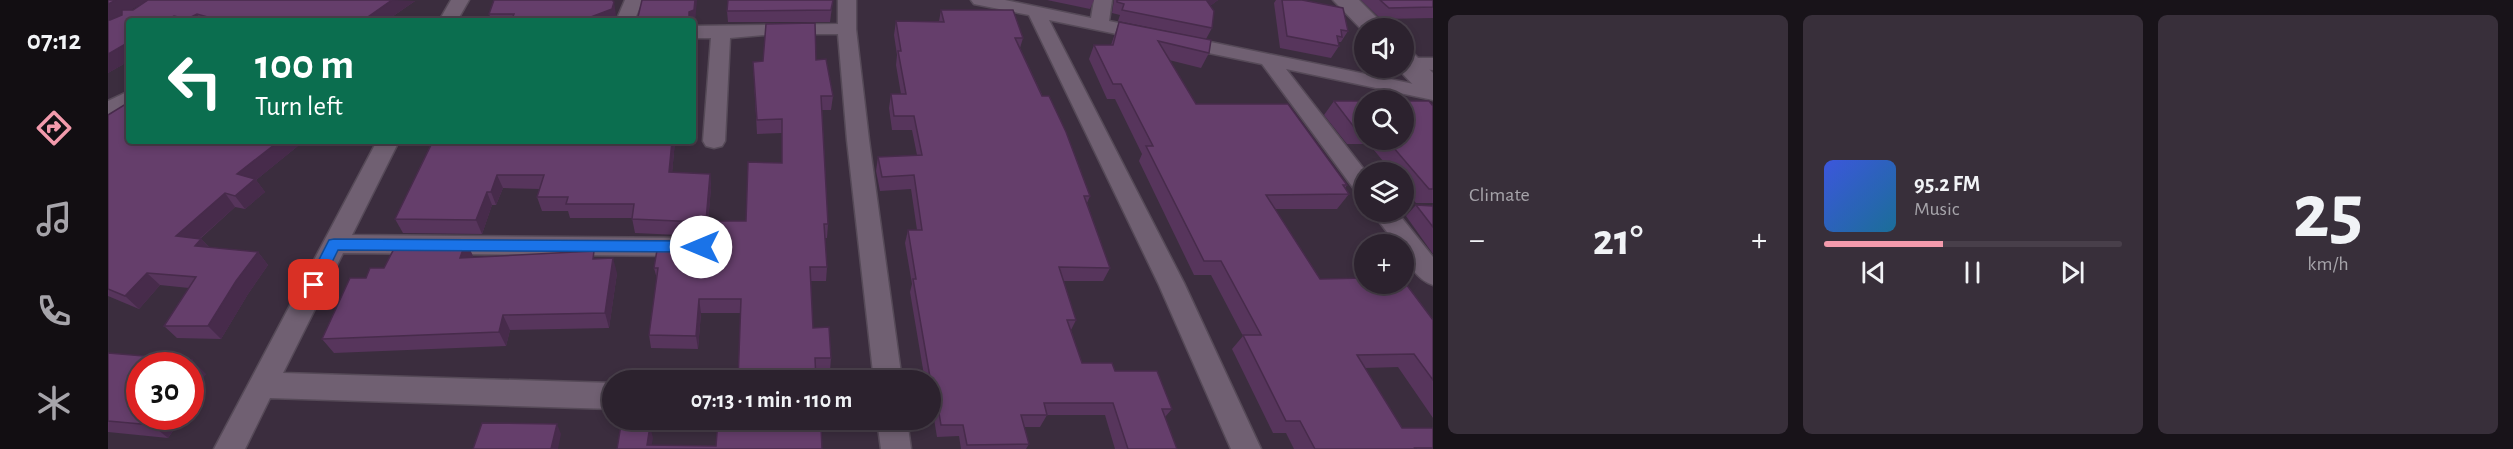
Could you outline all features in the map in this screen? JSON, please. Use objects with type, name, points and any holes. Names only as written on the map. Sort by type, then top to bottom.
[{"type":"street","points":[[450,18],[460,0]]},
{"type":"street","points":[[626,18],[634,0]]},
{"type":"street","points":[[847,0],[847,30],[887,370]]},
{"type":"street","points":[[980,0],[1433,94]]},
{"type":"street","points":[[1099,25],[1103,0]]},
{"type":"street","points":[[1345,0],[1364,18]]},
{"type":"street","points":[[1036,12],[1171,283],[1246,449]]},
{"type":"street","points":[[696,32],[721,33],[777,29],[847,30]]},
{"type":"street","points":[[714,141],[721,33]]},
{"type":"street","points":[[1269,61],[1354,173]]},
{"type":"street","points":[[1415,62],[1433,88]]},
{"type":"street","points":[[108,110],[126,100]]},
{"type":"street","points":[[229,449],[386,144]]},
{"type":"street","points":[[1392,222],[1433,275]]},
{"type":"street","points":[[334,244],[701,247]]},
{"type":"street","points":[[263,385],[602,396]]},
{"type":"street","points":[[893,430],[896,449]]},
{"type":"building","points":[[148,0],[392,0],[366,18],[211,18],[197,14],[189,18],[174,16],[170,18],[126,18],[126,44],[108,54],[108,20],[122,15],[122,10],[133,10]]},
{"type":"building","points":[[494,0],[612,0],[614,2],[612,9],[588,18],[512,18],[514,14],[489,14]]},
{"type":"building","points":[[642,0],[695,0],[694,10],[689,12],[689,18],[638,18]]},
{"type":"building","points":[[728,0],[833,0],[831,10],[727,11]]},
{"type":"building","points":[[1117,0],[1209,0],[1207,1],[1214,11],[1212,28],[1122,10],[1124,4]]},
{"type":"building","points":[[1282,0],[1302,0],[1343,8],[1348,31],[1341,30],[1342,37],[1337,36],[1339,46],[1287,36]]},
{"type":"building","points":[[1380,0],[1433,0],[1433,7],[1389,8]]},
{"type":"building","points":[[941,10],[1013,10],[1023,38],[1015,38],[1042,96],[1049,96],[1066,132],[1090,196],[1084,196],[1110,268],[1059,267],[1076,320],[1067,320],[1082,363],[1112,363],[1115,371],[1157,371],[1172,409],[1162,409],[1177,449],[1128,449],[1113,403],[1044,403],[1047,415],[1021,415],[1029,444],[967,445],[963,425],[941,425],[941,370],[929,370],[913,279],[916,279],[908,230],[922,230],[914,175],[882,177],[878,157],[922,155],[914,116],[894,116],[891,94],[906,94],[898,51],[901,51],[896,21],[944,22]]},
{"type":"building","points":[[1119,22],[1211,40],[1209,53],[1158,41],[1196,104],[1288,104],[1347,185],[1343,185],[1349,194],[1266,195],[1320,279],[1354,278],[1354,294],[1414,294],[1433,320],[1433,380],[1414,354],[1357,355],[1402,428],[1433,428],[1433,448],[1315,449],[1300,421],[1286,421],[1243,335],[1261,335],[1221,261],[1204,261],[1146,146],[1153,146],[1121,84],[1113,84],[1094,45],[1113,45]]},
{"type":"building","points":[[815,23],[816,60],[826,59],[833,96],[821,96],[828,224],[824,224],[827,267],[810,267],[813,328],[829,327],[831,358],[815,358],[816,370],[738,370],[741,299],[699,299],[696,336],[649,335],[658,268],[654,268],[658,244],[700,244],[711,241],[714,232],[709,224],[632,219],[634,204],[566,204],[568,197],[537,197],[544,175],[497,175],[491,192],[487,192],[476,220],[395,219],[432,144],[672,144],[669,172],[710,174],[706,221],[746,221],[748,162],[782,163],[782,119],[757,120],[753,62],[763,61],[766,24]]},
{"type":"building","points":[[1334,101],[1354,101],[1354,127]]},
{"type":"building","points":[[1414,101],[1429,101],[1433,106],[1433,189],[1429,189],[1414,172],[1414,162],[1406,162],[1396,150],[1414,150]]},
{"type":"building","points":[[126,104],[126,144],[275,144],[237,174],[255,179],[235,196],[225,193],[176,236],[201,239],[195,246],[258,252],[236,281],[208,326],[164,326],[196,277],[147,273],[125,296],[108,289],[108,115]]},
{"type":"building","points":[[1416,205],[1433,206],[1433,227]]},
{"type":"building","points":[[398,241],[466,241],[460,258],[594,251],[593,259],[613,258],[605,313],[503,315],[499,332],[322,339],[350,278],[366,278],[370,268],[384,268]]},
{"type":"building","points":[[108,353],[126,354],[126,423],[108,421]]},
{"type":"building","points":[[482,423],[557,424],[551,449],[473,449]]},
{"type":"building","points":[[620,430],[649,430],[647,445],[716,446],[717,430],[821,430],[822,449],[617,449]]},
{"type":"route","points":[[314,285],[334,244],[701,247]]}]
